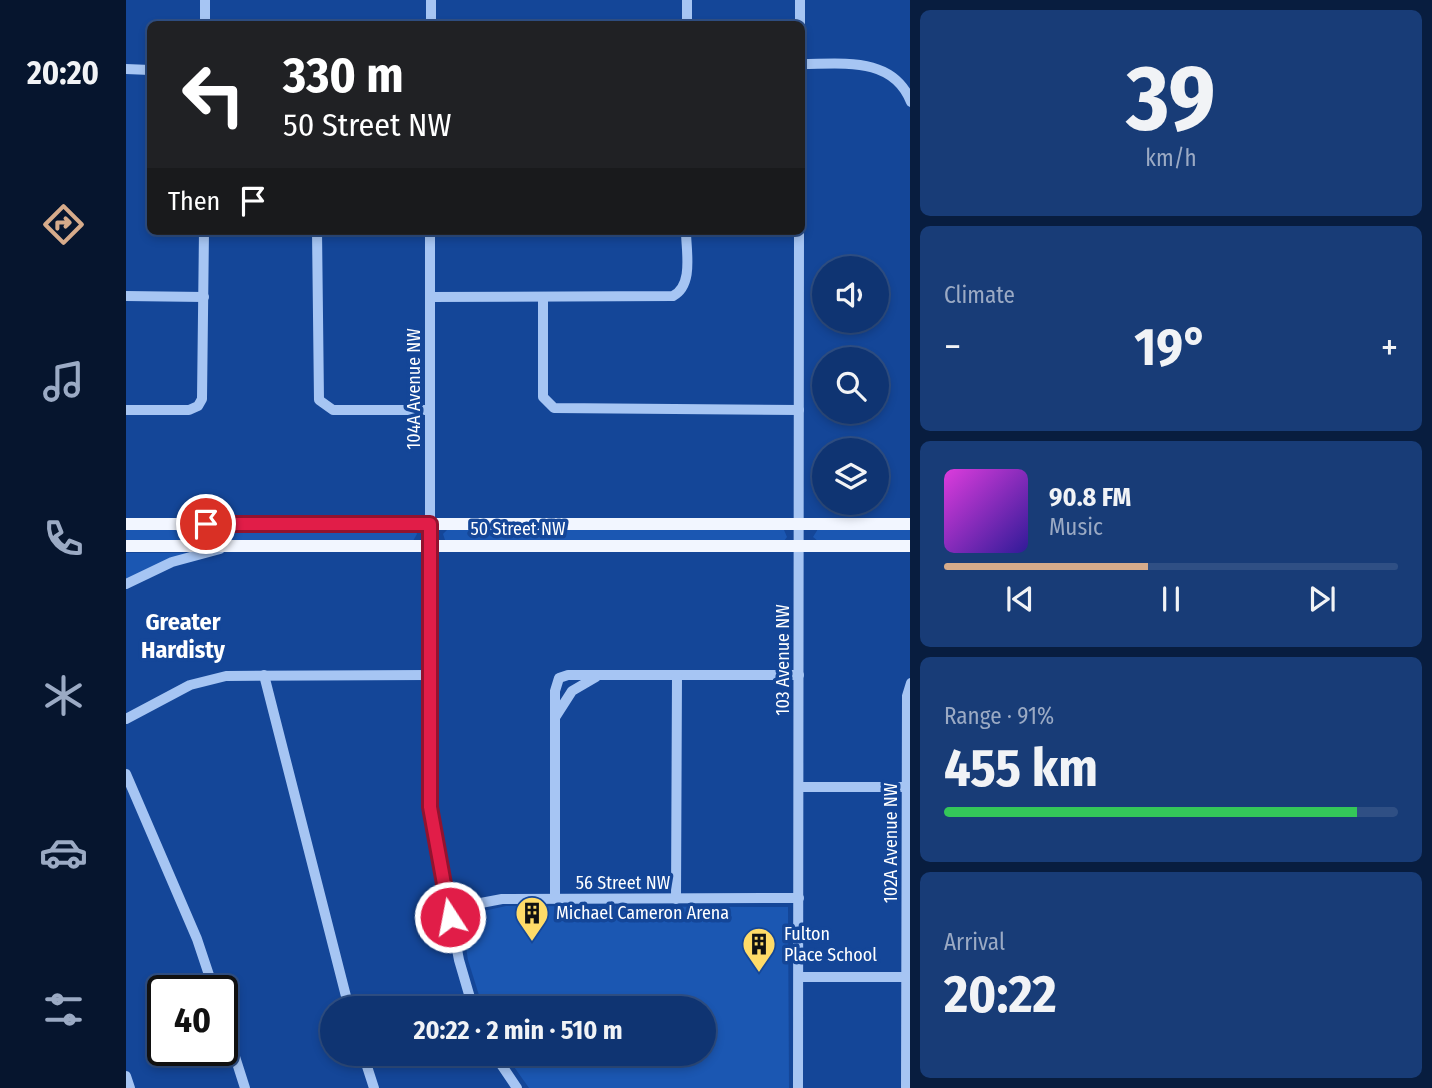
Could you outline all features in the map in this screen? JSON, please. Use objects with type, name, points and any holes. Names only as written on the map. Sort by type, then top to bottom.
[{"type":"main road","name":"50 Street NW","points":[[126,524],[910,524]]},
{"type":"main road","name":"50 Street NW","points":[[126,546],[910,546]]},
{"type":"street","points":[[205,0],[205,21]]},
{"type":"street","points":[[431,0],[431,21]]},
{"type":"street","points":[[687,0],[687,21]]},
{"type":"street","points":[[800,0],[800,21]]},
{"type":"street","points":[[805,64],[869,66],[890,74],[902,85],[910,100]]},
{"type":"street","points":[[126,69],[147,69]]},
{"type":"street","points":[[126,410],[189,410],[198,406],[204,391],[204,235]]},
{"type":"street","points":[[317,235],[317,391],[322,404],[334,410],[430,410]]},
{"type":"street","name":"104A Avenue NW","points":[[430,235],[430,807],[449,909],[470,996]]},
{"type":"street","points":[[430,297],[666,297],[681,292],[686,278],[686,235]]},
{"type":"street","name":"103 Avenue NW","points":[[798,1088],[799,235]]},
{"type":"street","points":[[126,296],[204,296]]},
{"type":"street","points":[[543,297],[543,393],[548,404],[563,410],[799,410]]},
{"type":"street","points":[[126,584],[172,562],[232,546]]},
{"type":"street","points":[[264,675],[346,996]]},
{"type":"street","points":[[126,719],[200,681],[226,676],[429,675]]},
{"type":"street","points":[[555,898],[555,691],[559,678],[568,675],[799,675]]},
{"type":"street","points":[[555,720],[572,691],[589,680],[606,675]]},
{"type":"street","points":[[676,899],[677,675]]},
{"type":"street","name":"102A Avenue NW","points":[[906,1088],[909,977],[907,696],[910,686]]},
{"type":"street","points":[[126,774],[197,939],[209,975]]},
{"type":"street","points":[[799,787],[907,787]]},
{"type":"street","name":"56 Street NW","points":[[449,909],[502,899],[799,898]]},
{"type":"street","points":[[799,977],[909,977]]},
{"type":"street","points":[[238,1066],[245,1088]]},
{"type":"street","points":[[367,1066],[374,1088]]},
{"type":"street","points":[[503,1066],[517,1088]]},
{"type":"street","points":[[126,1076],[130,1088]]},
{"type":"shaded area","points":[[448,529],[784,530],[787,537],[784,541],[445,540],[443,534]]},
{"type":"shaded area","points":[[818,529],[910,530],[910,542],[818,541],[813,537]]},
{"type":"shaded area","points":[[126,530],[415,530],[417,534],[413,541],[126,540]]},
{"type":"shaded area","points":[[126,553],[192,553],[126,581]]},
{"type":"shaded area","points":[[506,906],[788,907],[789,1088],[529,1088],[513,1066],[716,1066],[716,996],[479,996],[468,960],[461,916]]},
{"type":"place","name":"Michael Cameron Arena","points":[[532,943]]},
{"type":"place","name":"Fulton Place School","points":[[759,974]]},
{"type":"district","name":"Greater Hardisty","points":[[183,636]]},
{"type":"route","points":[[206,524],[430,524],[430,807],[450,917]]}]
